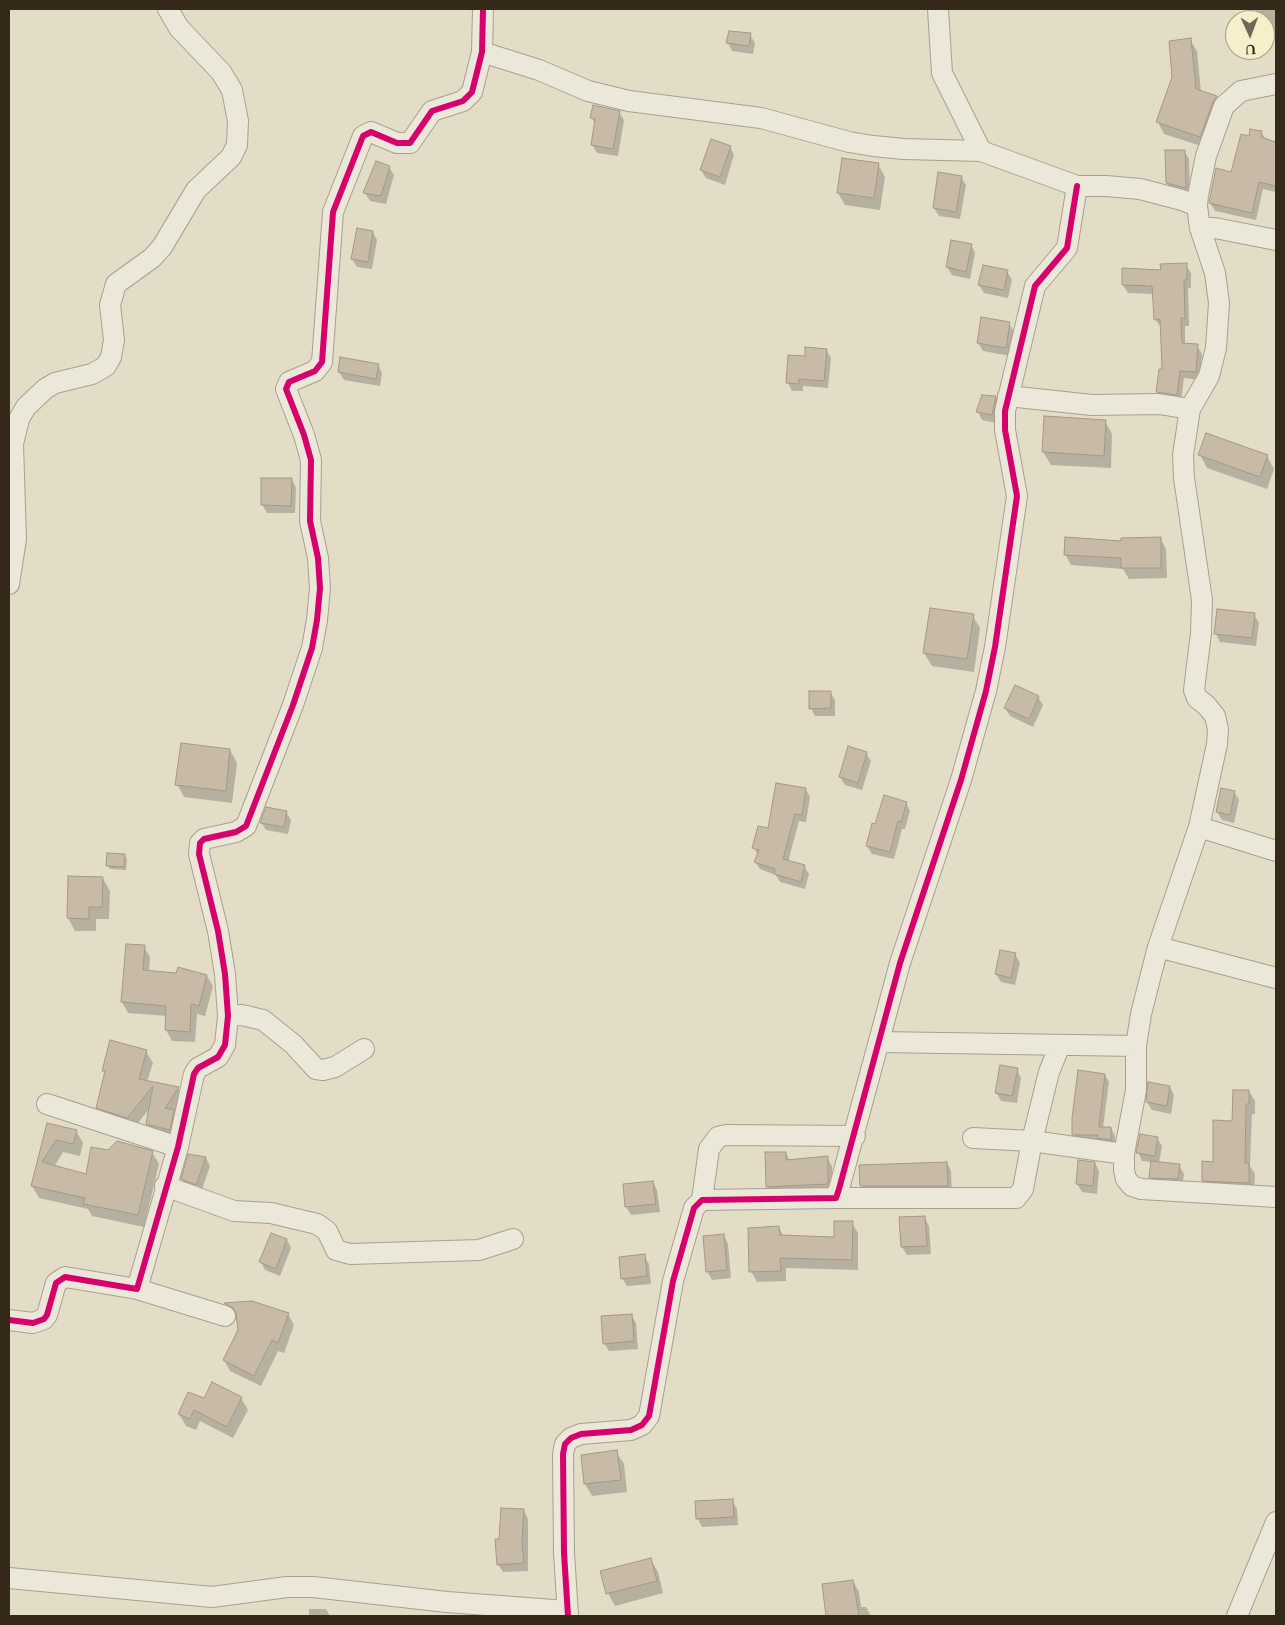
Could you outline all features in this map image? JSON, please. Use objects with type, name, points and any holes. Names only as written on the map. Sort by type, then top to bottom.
[{"type":"street","points":[[9,584],[16,539],[13,444],[19,419],[26,407],[45,388],[56,383],[92,374],[106,366],[111,357],[114,340],[110,305],[116,284],[152,258],[162,247],[196,190],[232,157],[237,145],[238,121],[232,90],[221,72],[179,28],[168,9]]},
{"type":"street","points":[[138,1289],[178,1147],[194,1074],[198,1068],[218,1057],[222,1052],[228,1016],[219,940],[199,848],[204,839],[236,832],[246,826],[293,705],[312,648],[320,588],[318,558],[310,521],[311,460],[286,389],[289,382],[315,371],[322,362],[332,212],[363,136],[371,132],[397,143],[410,142],[432,111],[463,101],[472,92],[482,52],[483,9]]},
{"type":"street","points":[[938,9],[942,73],[981,151]]},
{"type":"street","points":[[482,52],[539,70],[588,91],[629,101],[761,118],[849,142],[873,146],[904,149],[981,151],[1077,186],[1106,186],[1140,190],[1182,200],[1197,206]]},
{"type":"street","points":[[1276,84],[1241,91],[1224,106],[1202,170],[1197,206],[1200,228],[1215,273],[1219,304],[1216,348],[1209,376],[1190,409],[1183,455],[1184,478],[1197,558],[1202,618],[1194,690],[1197,698],[1215,716],[1218,729],[1217,744],[1198,827],[1158,947],[1141,1014],[1136,1046],[1136,1090],[1124,1154],[1126,1179],[1132,1186],[1141,1189],[1276,1198]]},
{"type":"street","points":[[836,1198],[855,1136],[900,963],[961,780],[996,647],[1016,496],[1005,430],[1005,412],[1036,286],[1067,248],[1077,186]]},
{"type":"street","points":[[1200,228],[1221,229],[1276,240]]},
{"type":"street","points":[[1008,396],[1092,405],[1159,404],[1190,409]]},
{"type":"street","points":[[1198,827],[1276,851]]},
{"type":"street","points":[[1158,947],[1276,978]]},
{"type":"street","points":[[228,1016],[242,1015],[263,1020],[293,1044],[316,1069],[323,1070],[335,1067],[364,1049]]},
{"type":"street","points":[[880,1042],[1136,1046]]},
{"type":"street","points":[[702,1200],[1016,1198],[1023,1189],[1032,1141],[1049,1072],[1060,1045]]},
{"type":"street","points":[[46,1104],[178,1147]]},
{"type":"street","points":[[9,1578],[212,1597],[287,1587],[313,1587],[568,1614],[563,1513],[563,1454],[565,1444],[571,1438],[581,1434],[631,1430],[642,1425],[649,1416],[675,1270],[690,1219],[702,1200],[709,1149],[718,1137],[726,1135],[855,1136]]},
{"type":"street","points":[[973,1138],[1032,1141],[1124,1154]]},
{"type":"street","points":[[166,1186],[234,1211],[271,1213],[317,1224],[327,1231],[336,1250],[350,1254],[479,1250],[513,1239]]},
{"type":"street","points":[[9,1320],[33,1323],[44,1318],[56,1283],[66,1277],[138,1289],[225,1316]]},
{"type":"street","points":[[1237,1616],[1276,1522]]},
{"type":"building","points":[[729,31],[751,33],[749,46],[726,43]]},
{"type":"building","points":[[1191,38],[1196,89],[1217,96],[1200,137],[1156,122],[1172,77],[1169,41]]},
{"type":"building","points":[[593,105],[620,111],[613,149],[591,145],[595,119],[590,118]]},
{"type":"building","points":[[1250,129],[1262,131],[1261,137],[1276,142],[1276,186],[1259,182],[1252,213],[1209,203],[1216,168],[1231,172],[1241,134],[1249,136]]},
{"type":"building","points":[[711,139],[731,146],[720,177],[700,170]]},
{"type":"building","points":[[1165,150],[1185,150],[1186,188],[1166,183]]},
{"type":"building","points":[[842,158],[879,163],[874,198],[837,193]]},
{"type":"building","points":[[376,161],[390,166],[381,196],[363,193]]},
{"type":"building","points":[[938,172],[962,176],[956,212],[933,208]]},
{"type":"building","points":[[357,228],[373,231],[368,262],[351,259]]},
{"type":"building","points":[[951,240],[972,244],[966,272],[946,267]]},
{"type":"building","points":[[1187,263],[1187,280],[1184,280],[1185,318],[1181,318],[1182,343],[1198,344],[1196,372],[1180,371],[1177,395],[1156,392],[1159,369],[1162,369],[1160,319],[1154,320],[1152,286],[1122,285],[1122,268],[1161,270],[1160,264]]},
{"type":"building","points":[[983,265],[1008,270],[1004,290],[978,285]]},
{"type":"building","points":[[981,317],[1010,322],[1006,348],[977,343]]},
{"type":"building","points":[[805,347],[827,349],[824,381],[799,379],[799,384],[786,383],[788,355],[805,356]]},
{"type":"building","points":[[340,357],[379,364],[376,379],[338,372]]},
{"type":"building","points":[[982,395],[996,396],[992,415],[976,412]]},
{"type":"building","points":[[1044,416],[1106,420],[1104,456],[1042,452]]},
{"type":"building","points":[[1206,433],[1268,455],[1260,477],[1198,455]]},
{"type":"building","points":[[261,478],[292,478],[291,506],[261,505]]},
{"type":"building","points":[[1065,537],[1121,541],[1121,538],[1161,537],[1161,568],[1121,568],[1121,558],[1064,555]]},
{"type":"building","points":[[930,608],[974,614],[967,659],[923,653]]},
{"type":"building","points":[[1217,609],[1255,613],[1252,638],[1214,634]]},
{"type":"building","points":[[1015,685],[1039,696],[1029,719],[1004,708]]},
{"type":"building","points":[[809,691],[831,691],[831,708],[809,709]]},
{"type":"building","points":[[181,743],[230,749],[226,791],[175,785]]},
{"type":"building","points":[[848,746],[867,752],[858,783],[839,777]]},
{"type":"building","points":[[776,783],[806,788],[802,815],[795,814],[783,859],[805,865],[801,882],[774,874],[775,869],[754,862],[759,850],[752,848],[758,826],[768,828]]},
{"type":"building","points":[[1221,788],[1235,791],[1230,815],[1216,812]]},
{"type":"building","points":[[884,795],[907,802],[901,822],[898,821],[890,852],[866,846],[872,823],[875,824]]},
{"type":"building","points":[[266,807],[287,811],[284,827],[260,823]]},
{"type":"building","points":[[107,853],[125,854],[124,867],[106,866]]},
{"type":"building","points":[[68,876],[103,877],[102,907],[89,907],[89,919],[67,918]]},
{"type":"building","points":[[126,944],[145,945],[143,970],[176,973],[178,967],[207,975],[199,1006],[191,1004],[190,1032],[165,1030],[166,1006],[121,1002]]},
{"type":"building","points":[[1000,950],[1016,953],[1011,978],[995,974]]},
{"type":"building","points":[[110,1040],[147,1050],[139,1079],[179,1087],[165,1108],[174,1110],[170,1130],[146,1124],[153,1086],[127,1118],[96,1108],[105,1071],[102,1071]]},
{"type":"building","points":[[1000,1065],[1018,1068],[1012,1096],[995,1093]]},
{"type":"building","points":[[1078,1070],[1105,1074],[1099,1127],[1111,1127],[1111,1140],[1097,1138],[1098,1135],[1072,1135],[1072,1118]]},
{"type":"building","points":[[1148,1082],[1170,1086],[1167,1106],[1146,1102]]},
{"type":"building","points":[[1233,1090],[1249,1090],[1249,1104],[1246,1104],[1245,1163],[1249,1163],[1249,1183],[1202,1181],[1202,1161],[1213,1162],[1213,1120],[1232,1121]]},
{"type":"building","points":[[47,1123],[77,1130],[73,1144],[56,1140],[42,1162],[86,1174],[91,1147],[108,1150],[117,1141],[153,1151],[138,1215],[83,1204],[85,1198],[31,1186]]},
{"type":"building","points":[[1140,1134],[1158,1137],[1155,1156],[1136,1153]]},
{"type":"building","points":[[765,1152],[786,1152],[786,1160],[828,1156],[828,1184],[766,1187]]},
{"type":"building","points":[[188,1154],[206,1157],[196,1185],[181,1179]]},
{"type":"building","points":[[1078,1160],[1095,1162],[1093,1186],[1076,1184]]},
{"type":"building","points":[[1151,1161],[1180,1164],[1178,1179],[1149,1178]]},
{"type":"building","points":[[947,1162],[948,1186],[860,1186],[859,1165]]},
{"type":"building","points":[[653,1181],[656,1204],[625,1207],[623,1184]]},
{"type":"building","points":[[925,1216],[927,1246],[901,1247],[899,1217]]},
{"type":"building","points":[[834,1221],[853,1221],[852,1260],[780,1258],[781,1271],[749,1272],[748,1228],[779,1226],[780,1235],[834,1237]]},
{"type":"building","points":[[271,1233],[287,1239],[276,1269],[259,1262]]},
{"type":"building","points":[[724,1234],[727,1270],[706,1272],[703,1236]]},
{"type":"building","points":[[645,1254],[647,1276],[621,1279],[619,1257]]},
{"type":"building","points":[[252,1301],[289,1313],[278,1343],[272,1340],[254,1376],[223,1360],[238,1330],[236,1313],[233,1308],[224,1303]]},
{"type":"building","points":[[632,1314],[634,1341],[603,1344],[601,1316]]},
{"type":"building","points":[[212,1382],[242,1397],[227,1427],[194,1410],[190,1419],[178,1414],[188,1392],[204,1398]]},
{"type":"building","points":[[617,1450],[621,1480],[584,1484],[581,1455]]},
{"type":"building","points":[[733,1499],[734,1517],[696,1519],[695,1501]]},
{"type":"building","points":[[501,1508],[524,1509],[522,1542],[524,1563],[497,1565],[495,1539],[499,1539]]},
{"type":"building","points":[[651,1558],[657,1581],[606,1594],[600,1571]]},
{"type":"building","points":[[853,1580],[859,1616],[826,1616],[822,1584]]},
{"type":"cycle path","points":[[9,1320],[33,1323],[44,1319],[47,1315],[56,1283],[65,1277],[137,1289],[178,1147],[194,1074],[198,1068],[218,1057],[225,1045],[228,1016],[225,974],[218,931],[199,854],[200,843],[204,839],[236,832],[246,826],[293,705],[312,648],[320,588],[318,558],[310,521],[311,460],[304,435],[286,389],[289,382],[315,371],[322,362],[333,212],[363,136],[371,132],[397,143],[410,143],[432,111],[463,101],[472,92],[482,52],[483,9]]},
{"type":"cycle path","points":[[568,1616],[564,1553],[563,1454],[565,1444],[571,1438],[581,1434],[631,1430],[642,1425],[649,1416],[673,1281],[694,1208],[702,1200],[836,1198],[900,963],[961,780],[986,691],[995,647],[1017,496],[1005,430],[1005,411],[1035,286],[1067,248],[1077,186]]}]
